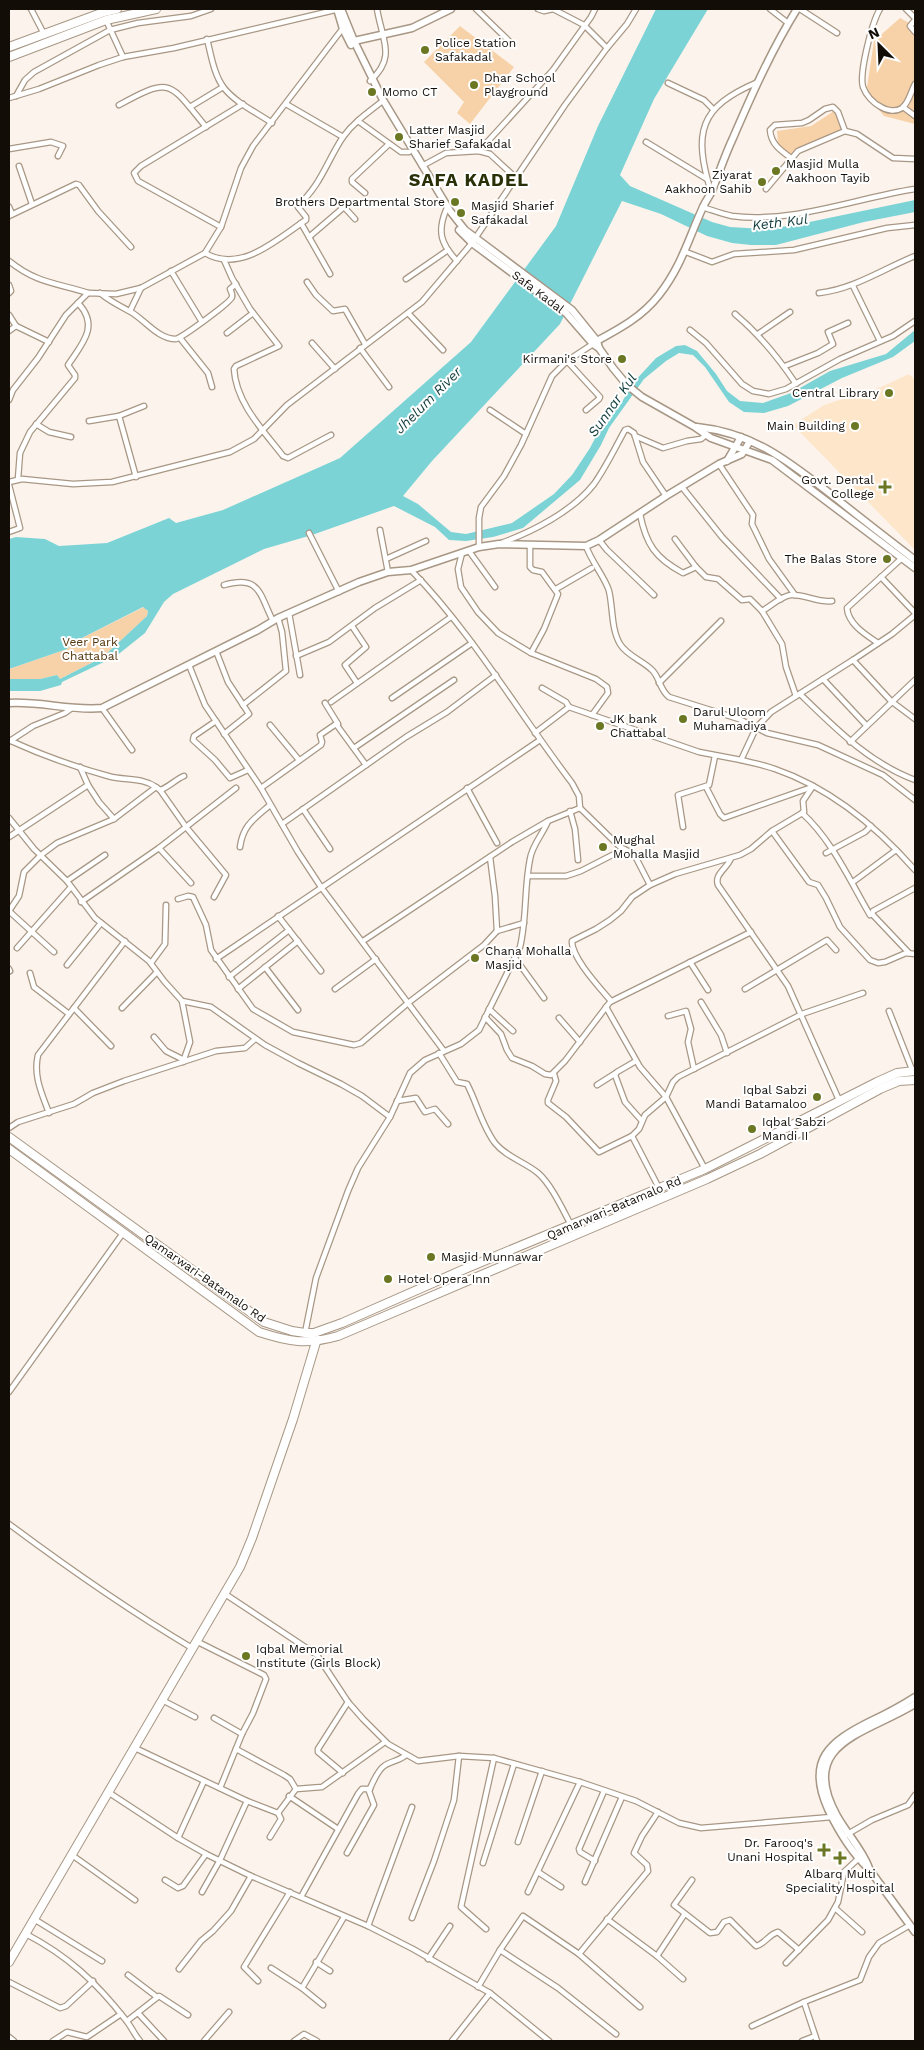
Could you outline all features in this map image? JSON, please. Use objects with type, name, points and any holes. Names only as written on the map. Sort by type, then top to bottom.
[{"type":"main road","points":[[9,47],[116,9]]},
{"type":"main road","points":[[9,57],[104,13],[156,9]]},
{"type":"main road","name":"Qamarwari-Batamalo Rd","points":[[9,1137],[264,1322],[292,1331],[314,1333],[342,1323],[660,1189],[705,1169],[839,1100],[897,1073],[914,1072]]},
{"type":"main road","name":"Qamarwari-Batamalo Rd","points":[[9,1149],[259,1332],[280,1339],[316,1342],[338,1336],[708,1179],[760,1154],[880,1089],[899,1081],[915,1080]]},
{"type":"main road","points":[[123,1233],[133,1227]]},
{"type":"main road","points":[[436,1282],[441,1292]]},
{"type":"main road","points":[[9,1962],[240,1567],[252,1538],[293,1419],[316,1342],[342,1323]]},
{"type":"street","points":[[31,9],[45,35]]},
{"type":"street","points":[[16,96],[25,80],[34,72],[110,30],[138,23],[190,16],[211,9]]},
{"type":"street","points":[[9,98],[123,57],[339,9],[345,27],[371,80],[456,220],[474,240]]},
{"type":"street","points":[[371,80],[386,62],[387,54],[377,9]]},
{"type":"street","points":[[476,9],[510,42]]},
{"type":"street","points":[[538,9],[544,12],[553,9],[584,25],[607,48]]},
{"type":"street","points":[[479,150],[553,70],[595,9]]},
{"type":"street","points":[[9,532],[20,528],[9,483],[18,480],[73,484],[112,482],[230,452],[254,439],[286,405],[422,302],[474,240],[565,105],[627,24],[636,9]]},
{"type":"street","points":[[770,9],[788,23]]},
{"type":"street","points":[[479,544],[481,507],[504,476],[526,434],[552,376],[567,361],[624,327],[641,314],[658,296],[686,252],[732,138],[788,23],[798,9],[837,33]]},
{"type":"street","points":[[880,9],[870,32],[862,85],[865,92],[879,107],[895,111],[904,107],[915,84]]},
{"type":"street","points":[[906,9],[915,19],[910,26],[915,32]]},
{"type":"street","points":[[354,41],[412,28],[446,10]]},
{"type":"street","points":[[104,13],[123,57]]},
{"type":"street","points":[[345,27],[354,41],[380,103],[409,152],[455,225],[474,240]]},
{"type":"street","points":[[10,263],[25,274],[43,282],[88,293],[116,294],[141,288],[204,253],[220,227],[241,168],[253,146],[345,27]]},
{"type":"street","points":[[207,39],[214,65],[223,87],[233,98],[272,123]]},
{"type":"street","points":[[711,192],[707,179],[702,135],[713,109],[738,90],[759,82]]},
{"type":"street","points":[[668,83],[704,100],[713,109]]},
{"type":"street","points":[[119,105],[154,87],[164,86],[180,95],[206,127]]},
{"type":"street","points":[[190,107],[223,87]]},
{"type":"street","points":[[204,253],[224,260],[259,252],[271,246],[301,223],[306,218],[298,206],[313,190],[343,137],[358,121],[380,103]]},
{"type":"street","points":[[220,227],[138,181],[135,177],[136,170],[243,104]]},
{"type":"street","points":[[286,104],[343,137]]},
{"type":"street","points":[[791,158],[779,149],[772,139],[770,130],[775,125],[802,123],[833,107],[838,112],[845,131]]},
{"type":"street","points":[[904,107],[915,116]]},
{"type":"street","points":[[358,121],[401,152],[409,152]]},
{"type":"street","points":[[766,190],[780,175],[791,158],[806,146],[845,131],[857,134],[893,158],[915,159]]},
{"type":"street","points":[[9,148],[51,142],[63,146],[58,156]]},
{"type":"street","points":[[646,142],[707,179]]},
{"type":"street","points":[[365,193],[352,182],[352,179],[389,144]]},
{"type":"street","points":[[422,166],[446,153],[479,150],[490,154],[516,178]]},
{"type":"street","points":[[20,166],[32,204]]},
{"type":"street","points":[[9,207],[10,215],[72,185],[79,185],[98,211],[131,247]]},
{"type":"street","points":[[702,210],[731,216],[771,217],[796,214],[887,193],[915,189]]},
{"type":"street","points":[[309,236],[344,207],[355,219]]},
{"type":"street","points":[[446,210],[440,230],[448,250],[457,261]]},
{"type":"street","points":[[301,223],[330,274]]},
{"type":"street","points":[[686,252],[712,262],[734,254],[794,250],[886,228],[915,225]]},
{"type":"street","name":"Safa Kadal","points":[[474,240],[571,313],[627,385],[642,396],[695,426]]},
{"type":"street","points":[[406,279],[448,250]]},
{"type":"street","points":[[819,293],[837,291],[852,286],[915,256]]},
{"type":"street","points":[[224,260],[253,313],[279,346],[236,366],[234,371],[242,399],[283,456],[288,458],[331,435]]},
{"type":"street","points":[[171,270],[202,322]]},
{"type":"street","points":[[307,282],[316,295],[334,311],[345,309],[365,344]]},
{"type":"street","points":[[100,293],[116,305],[130,311],[166,338],[180,338],[231,299],[230,289],[236,284]]},
{"type":"street","points":[[9,285],[11,291],[9,293]]},
{"type":"street","points":[[852,286],[880,341]]},
{"type":"street","points":[[130,311],[141,288]]},
{"type":"street","points":[[9,400],[11,388],[48,342],[66,315],[88,293]]},
{"type":"street","points":[[18,480],[20,452],[23,443],[36,424],[75,378],[68,365],[84,342],[88,326],[87,315],[78,303]]},
{"type":"street","points":[[758,334],[790,312]]},
{"type":"street","points":[[227,333],[253,313]]},
{"type":"street","points":[[408,313],[443,350]]},
{"type":"street","points":[[735,314],[758,334],[785,366],[796,384]]},
{"type":"street","points":[[9,315],[16,326],[48,342]]},
{"type":"street","points":[[690,330],[706,342],[742,384],[753,391],[769,394],[786,389],[840,359],[893,336],[915,321]]},
{"type":"street","points":[[785,366],[824,350],[833,344],[828,332],[848,323]]},
{"type":"street","points":[[9,331],[16,326]]},
{"type":"street","points":[[180,338],[210,376],[212,387]]},
{"type":"street","points":[[312,343],[335,369]]},
{"type":"street","points":[[360,348],[389,387]]},
{"type":"street","points":[[567,361],[600,397],[586,410]]},
{"type":"street","points":[[89,421],[119,416],[144,406]]},
{"type":"street","points":[[490,410],[526,434]]},
{"type":"street","points":[[119,416],[136,477]]},
{"type":"street","points":[[36,424],[49,432],[71,437]]},
{"type":"street","points":[[695,426],[706,435],[772,460],[915,568]]},
{"type":"street","points":[[695,426],[740,437],[770,450],[795,467],[915,560]]},
{"type":"street","points":[[499,544],[534,530],[571,505],[594,483],[625,430],[630,429],[635,436],[643,462],[666,496]]},
{"type":"street","points":[[635,436],[663,448],[687,441],[701,440],[706,435]]},
{"type":"street","points":[[727,461],[740,437]]},
{"type":"street","points":[[9,703],[43,703],[83,710],[102,708],[190,665],[258,630],[275,619],[388,572],[411,570],[466,552],[479,544],[586,546],[599,540],[719,464],[742,454],[750,441]]},
{"type":"street","points":[[719,464],[754,517],[751,523],[769,559],[795,595]]},
{"type":"street","points":[[682,487],[722,538],[781,599]]},
{"type":"street","points":[[640,514],[646,538],[658,556],[682,573],[696,567]]},
{"type":"street","points":[[380,530],[388,572]]},
{"type":"street","points":[[309,533],[338,592]]},
{"type":"street","points":[[675,539],[696,567],[707,578],[718,580],[741,600],[751,599],[762,611],[784,647],[786,667],[798,695],[850,742],[898,772],[915,780]]},
{"type":"street","points":[[599,540],[654,595]]},
{"type":"street","points":[[386,559],[426,541]]},
{"type":"street","points":[[530,546],[530,567],[533,570],[542,572],[556,590],[557,600],[531,653]]},
{"type":"street","points":[[586,546],[608,588],[620,643],[627,651],[651,669],[665,694],[674,699],[739,719],[755,730],[818,745],[893,780],[915,800]]},
{"type":"street","points":[[466,552],[495,587]]},
{"type":"street","points":[[466,552],[458,579],[465,595],[498,633],[531,653],[589,676],[605,685],[608,693],[592,715]]},
{"type":"street","points":[[878,643],[860,630],[846,611],[848,606],[902,558]]},
{"type":"street","points":[[556,590],[592,568]]},
{"type":"street","points":[[411,570],[438,598],[496,674],[535,733],[575,788],[580,808],[616,843],[636,857],[650,886]]},
{"type":"street","points":[[742,760],[755,730],[771,712],[854,660],[915,614],[881,577]]},
{"type":"street","points":[[296,656],[329,642],[375,608],[421,580]]},
{"type":"street","points":[[224,585],[245,581],[254,585],[282,632],[286,671],[243,705]]},
{"type":"street","points":[[762,611],[781,599],[795,595],[832,601]]},
{"type":"street","points":[[289,613],[300,675]]},
{"type":"street","points":[[366,765],[338,724],[328,702],[451,617]]},
{"type":"street","points":[[659,683],[721,621]]},
{"type":"street","points":[[352,626],[366,647],[345,665],[357,683]]},
{"type":"street","points":[[392,698],[472,643]]},
{"type":"street","points":[[216,651],[228,682],[248,715],[224,734]]},
{"type":"street","points":[[854,660],[892,701],[915,719]]},
{"type":"street","points":[[190,665],[199,692],[216,721],[261,788],[321,887],[408,1002],[441,1052],[457,1082],[467,1084],[486,1128],[494,1141],[512,1158],[523,1162],[538,1174],[572,1226]]},
{"type":"street","points":[[282,824],[406,736],[453,707],[496,674]]},
{"type":"street","points":[[823,679],[866,725]]},
{"type":"street","points":[[354,748],[454,680]]},
{"type":"street","points":[[850,742],[915,680]]},
{"type":"street","points":[[542,688],[566,702],[569,707],[715,756],[742,760],[775,769],[813,786],[871,826],[915,870]]},
{"type":"street","points":[[535,733],[569,707]]},
{"type":"street","points":[[10,742],[33,726],[65,713],[72,708]]},
{"type":"street","points":[[102,708],[132,750]]},
{"type":"street","points":[[216,721],[194,736],[193,740],[215,760],[230,778],[248,770]]},
{"type":"street","points":[[261,788],[322,744],[320,735],[338,724]]},
{"type":"street","points":[[270,725],[299,760]]},
{"type":"street","points":[[216,959],[540,740]]},
{"type":"street","points":[[10,742],[44,756],[110,777],[143,780],[158,789],[186,827],[226,875],[214,897]]},
{"type":"street","points":[[684,827],[678,795],[706,787],[709,783],[715,756]]},
{"type":"street","points":[[80,768],[88,785],[114,819]]},
{"type":"street","points":[[54,952],[9,912],[19,896],[24,872],[40,854],[57,843],[114,819],[158,789],[184,776]]},
{"type":"street","points":[[9,837],[88,785]]},
{"type":"street","points":[[706,787],[712,802],[724,818],[813,786]]},
{"type":"street","points":[[611,1001],[582,965],[571,942],[610,920],[621,911],[632,897],[650,886],[675,874],[731,858],[751,849],[772,831],[802,813],[804,810],[802,801],[813,786]]},
{"type":"street","points":[[81,902],[159,848],[236,788]]},
{"type":"street","points":[[467,788],[498,843]]},
{"type":"street","points":[[240,847],[243,830],[270,805]]},
{"type":"street","points":[[363,941],[548,820],[580,808]]},
{"type":"street","points":[[303,809],[330,849]]},
{"type":"street","points":[[570,811],[575,829],[578,860]]},
{"type":"street","points":[[802,813],[812,822],[832,850],[870,915]]},
{"type":"street","points":[[9,818],[40,854],[67,881],[81,902],[101,923],[151,963],[182,1001],[190,1042],[184,1061]]},
{"type":"street","points":[[305,1333],[314,1286],[338,1214],[358,1168],[390,1118],[410,1073],[425,1060],[470,1038],[478,1030],[515,958],[523,933],[532,849],[542,834],[548,820]]},
{"type":"street","points":[[826,854],[865,832],[871,826]]},
{"type":"street","points":[[772,831],[809,882],[816,883],[840,927],[867,958],[878,963],[909,953],[915,954]]},
{"type":"street","points":[[159,848],[191,883]]},
{"type":"street","points":[[528,876],[566,876],[624,849]]},
{"type":"street","points":[[853,882],[896,850]]},
{"type":"street","points":[[67,881],[105,855]]},
{"type":"street","points":[[490,857],[497,931]]},
{"type":"street","points":[[731,858],[717,876],[716,882],[778,970],[795,998],[839,1100]]},
{"type":"street","points":[[17,948],[71,887]]},
{"type":"street","points":[[909,953],[872,914],[873,911],[915,888]]},
{"type":"street","points":[[178,899],[188,896],[194,899],[206,926],[209,946],[216,959],[253,1010],[293,1032],[354,1045],[361,1043],[408,1002],[484,945],[497,931],[524,923]]},
{"type":"street","points":[[151,963],[165,944],[166,905]]},
{"type":"street","points":[[278,916],[321,971]]},
{"type":"street","points":[[67,965],[101,923]]},
{"type":"street","points":[[229,977],[289,930]]},
{"type":"street","points":[[554,1074],[611,1001],[751,932]]},
{"type":"street","points":[[745,989],[826,940],[836,950]]},
{"type":"street","points":[[49,1113],[39,1086],[36,1064],[38,1055],[125,941]]},
{"type":"street","points":[[238,989],[298,941]]},
{"type":"street","points":[[515,958],[544,998]]},
{"type":"street","points":[[335,989],[376,959]]},
{"type":"street","points":[[690,962],[708,990]]},
{"type":"street","points":[[265,967],[298,1010]]},
{"type":"street","points":[[122,1008],[157,972]]},
{"type":"street","points":[[30,973],[34,987],[69,1014]]},
{"type":"street","points":[[554,1074],[556,1081],[548,1103],[566,1117],[599,1152],[632,1136],[639,1129],[645,1115],[666,1097],[673,1082],[694,1069],[802,1014],[863,994]]},
{"type":"street","points":[[182,1001],[210,1008],[256,1039],[368,1100],[390,1118]]},
{"type":"street","points":[[701,1002],[721,1035],[727,1053]]},
{"type":"street","points":[[606,1007],[636,1060],[666,1097],[705,1169]]},
{"type":"street","points":[[74,1008],[111,1046]]},
{"type":"street","points":[[490,1009],[513,1031]]},
{"type":"street","points":[[668,1016],[686,1011],[691,1029],[688,1042],[694,1069]]},
{"type":"street","points":[[890,1011],[914,1072]]},
{"type":"street","points":[[485,1017],[501,1034],[512,1058],[532,1066],[545,1074],[554,1074]]},
{"type":"street","points":[[559,1018],[580,1042]]},
{"type":"street","points":[[154,1038],[166,1052],[184,1061]]},
{"type":"street","points":[[9,1128],[18,1122],[49,1113],[116,1084],[216,1051],[245,1048],[256,1039]]},
{"type":"street","points":[[597,1085],[636,1060]]},
{"type":"street","points":[[616,1073],[625,1102],[642,1121]]},
{"type":"street","points":[[397,1101],[416,1098],[425,1112],[435,1109],[448,1124]]},
{"type":"street","points":[[632,1136],[660,1189]]},
{"type":"street","points":[[10,1387],[123,1233]]},
{"type":"street","points":[[9,1524],[96,1588],[136,1614],[266,1678],[266,1683],[254,1713],[242,1734],[220,1788]]},
{"type":"street","points":[[224,1594],[317,1655],[348,1702],[385,1742],[418,1761],[459,1756],[494,1758],[580,1782],[622,1797],[687,1826],[702,1828],[832,1817]]},
{"type":"street","points":[[869,1869],[866,1861],[832,1817],[825,1802],[819,1776],[820,1765],[824,1754],[840,1741],[915,1697]]},
{"type":"street","points":[[162,1700],[195,1717]]},
{"type":"street","points":[[344,1772],[318,1752],[318,1750],[321,1742],[348,1702]]},
{"type":"street","points":[[915,1704],[840,1741],[828,1758],[824,1780],[828,1799],[859,1858],[915,1932]]},
{"type":"street","points":[[214,1718],[242,1734]]},
{"type":"street","points":[[278,1813],[296,1789],[322,1787],[385,1742]]},
{"type":"street","points":[[135,1748],[247,1801],[278,1813],[282,1819],[270,1837]]},
{"type":"street","points":[[236,1749],[284,1775],[290,1779],[296,1789]]},
{"type":"street","points":[[347,1853],[374,1805],[370,1789],[382,1767],[400,1760],[406,1755]]},
{"type":"street","points":[[412,1918],[434,1861],[454,1800],[459,1756]]},
{"type":"street","points":[[486,1929],[461,1907],[494,1758]]},
{"type":"street","points":[[483,1863],[514,1764]]},
{"type":"street","points":[[518,1842],[542,1771]]},
{"type":"street","points":[[178,1838],[204,1781]]},
{"type":"street","points":[[528,1892],[580,1782]]},
{"type":"street","points":[[301,1897],[358,1794],[362,1789],[370,1789]]},
{"type":"street","points":[[595,1861],[580,1852],[579,1849],[604,1791]]},
{"type":"street","points":[[108,1792],[206,1854],[251,1876],[368,1926],[478,1987],[490,1994],[548,2041]]},
{"type":"street","points":[[846,1835],[872,1820],[908,1805],[915,1795]]},
{"type":"street","points":[[289,1796],[338,1829]]},
{"type":"street","points":[[585,1882],[622,1797]]},
{"type":"street","points":[[202,1892],[220,1860],[247,1801]]},
{"type":"street","points":[[368,1926],[412,1807]]},
{"type":"street","points":[[579,1954],[648,1871],[647,1866],[634,1853],[639,1841],[658,1812]]},
{"type":"street","points":[[165,1880],[178,1888],[183,1886],[206,1854]]},
{"type":"street","points":[[72,1855],[135,1900]]},
{"type":"street","points":[[786,1963],[828,1920],[840,1894],[844,1872],[859,1858]]},
{"type":"street","points":[[538,1872],[561,1887]]},
{"type":"street","points":[[179,1969],[201,1941],[213,1931],[231,1910],[251,1876]]},
{"type":"street","points":[[692,1880],[674,1903],[676,1908],[684,1915],[712,1934],[717,1932],[724,1922],[730,1920],[756,1946],[762,1945],[773,1933],[778,1932],[799,1950]]},
{"type":"street","points":[[258,1981],[244,1967],[290,1892]]},
{"type":"street","points":[[835,1908],[862,1932]]},
{"type":"street","points":[[657,1956],[684,1915]]},
{"type":"street","points":[[478,1987],[523,1916],[579,1954],[640,2006]]},
{"type":"street","points":[[302,1988],[344,1917]]},
{"type":"street","points":[[34,1918],[102,1961]]},
{"type":"street","points":[[608,1919],[683,1978]]},
{"type":"street","points":[[752,2026],[804,2002],[860,1980],[869,1957],[879,1942],[910,1925]]},
{"type":"street","points":[[428,1959],[450,1926]]},
{"type":"street","points":[[26,1934],[61,1954],[93,1981],[122,2014],[140,2041]]},
{"type":"street","points":[[500,1950],[558,1988],[616,2034]]},
{"type":"street","points":[[316,1962],[330,1971]]},
{"type":"street","points":[[271,1968],[302,1988],[323,2005]]},
{"type":"street","points":[[128,1975],[157,1997]]},
{"type":"street","points":[[9,1982],[60,2008],[66,2006],[93,1981]]},
{"type":"street","points":[[452,2041],[490,1994]]},
{"type":"street","points":[[127,2021],[157,1997],[162,1996],[188,2015]]},
{"type":"street","points":[[802,2041],[816,2039],[804,2002]]},
{"type":"street","points":[[204,2041],[228,2012]]},
{"type":"street","points":[[138,2013],[164,2041]]},
{"type":"street","points":[[52,2041],[67,2032],[81,2037],[88,2036],[122,2014]]},
{"type":"street","points":[[294,2041],[304,2034],[317,2041]]},
{"type":"street","points":[[9,2037],[14,2041]]},
{"type":"shaded area","name":"Govt. Dental College","points":[[909,374],[915,380],[915,550],[793,425],[824,405],[881,387]]},
{"type":"green space","points":[[900,18],[915,26],[915,124],[884,116],[875,105],[867,87],[874,41]]},
{"type":"green space","name":"Dhar School Playground","points":[[460,26],[514,67],[470,124],[457,113],[464,102],[424,62]]},
{"type":"green space","points":[[834,111],[844,131],[790,157],[778,145],[777,131],[811,126]]},
{"type":"green space","name":"Veer Park Chattabal","points":[[144,607],[148,611],[147,616],[103,657],[60,679],[57,675],[40,679],[9,679],[9,669],[67,649],[72,643]]},
{"type":"water","name":"Jhelum River","points":[[656,9],[708,9],[654,99],[620,175],[630,186],[712,222],[730,227],[766,229],[795,225],[915,200],[915,212],[864,222],[776,245],[751,245],[732,243],[707,236],[661,214],[622,201],[560,324],[432,461],[403,496],[418,504],[451,532],[466,534],[512,523],[554,494],[572,475],[590,448],[604,421],[622,402],[633,383],[656,358],[676,346],[685,345],[697,351],[727,391],[740,401],[763,403],[791,393],[830,371],[886,354],[915,330],[915,341],[893,357],[842,378],[788,406],[764,413],[744,412],[729,402],[705,367],[693,355],[679,353],[644,379],[609,428],[580,480],[523,528],[493,537],[466,541],[449,540],[435,527],[394,506],[312,535],[264,549],[173,594],[164,602],[145,633],[110,661],[106,661],[62,682],[61,685],[40,691],[9,691],[9,679],[40,679],[57,675],[60,679],[103,657],[147,616],[148,611],[143,607],[72,643],[67,649],[9,669],[9,539],[16,537],[45,539],[59,546],[107,543],[169,518],[176,523],[223,510],[340,458],[471,342],[556,226],[598,126]]},
{"type":"place","name":"Police Station Safakadal","points":[[425,50]]},
{"type":"place","name":"Dhar School Playground","points":[[474,85]]},
{"type":"place","name":"Momo CT","points":[[372,92]]},
{"type":"place","name":"Latter Masjid Sharief Safakadal","points":[[399,137]]},
{"type":"place","name":"Masjid Mulla Aakhoon Tayib","points":[[776,171]]},
{"type":"place","name":"Ziyarat Aakhoon Sahib","points":[[762,182]]},
{"type":"place","name":"Brothers Departmental Store","points":[[455,202]]},
{"type":"place","name":"Masjid Sharief Safakadal","points":[[461,213]]},
{"type":"place","name":"Kirmani's Store","points":[[622,359]]},
{"type":"place","name":"Central Library","points":[[889,393]]},
{"type":"place","name":"Main Building","points":[[855,426]]},
{"type":"place","name":"Govt. Dental College","points":[[885,487]]},
{"type":"place","name":"The Balas Store","points":[[887,559]]},
{"type":"place","name":"Darul Uloom Muhamadiya","points":[[683,719]]},
{"type":"place","name":"JK bank Chattabal","points":[[600,726]]},
{"type":"place","name":"Mughal Mohalla Masjid","points":[[603,847]]},
{"type":"place","name":"Chana Mohalla Masjid","points":[[475,958]]},
{"type":"place","name":"Iqbal Sabzi Mandi Batamaloo","points":[[817,1097]]},
{"type":"place","name":"Iqbal Sabzi Mandi II","points":[[752,1129]]},
{"type":"place","name":"Masjid Munnawar","points":[[431,1257]]},
{"type":"place","name":"Hotel Opera Inn","points":[[388,1279]]},
{"type":"place","name":"Iqbal Memorial Institute (Girls Block)","points":[[246,1656]]},
{"type":"place","name":"Dr. Farooq's Unani Hospital","points":[[824,1850]]},
{"type":"place","name":"Albarq Multi Speciality Hospital","points":[[840,1858]]},
{"type":"district","name":"SAFA KADEL","points":[[469,180]]},
{"type":"water label","name":"Keth Kul","points":[[780,222]]},
{"type":"water label","name":"Sunnar Kul","points":[[612,405]]}]
